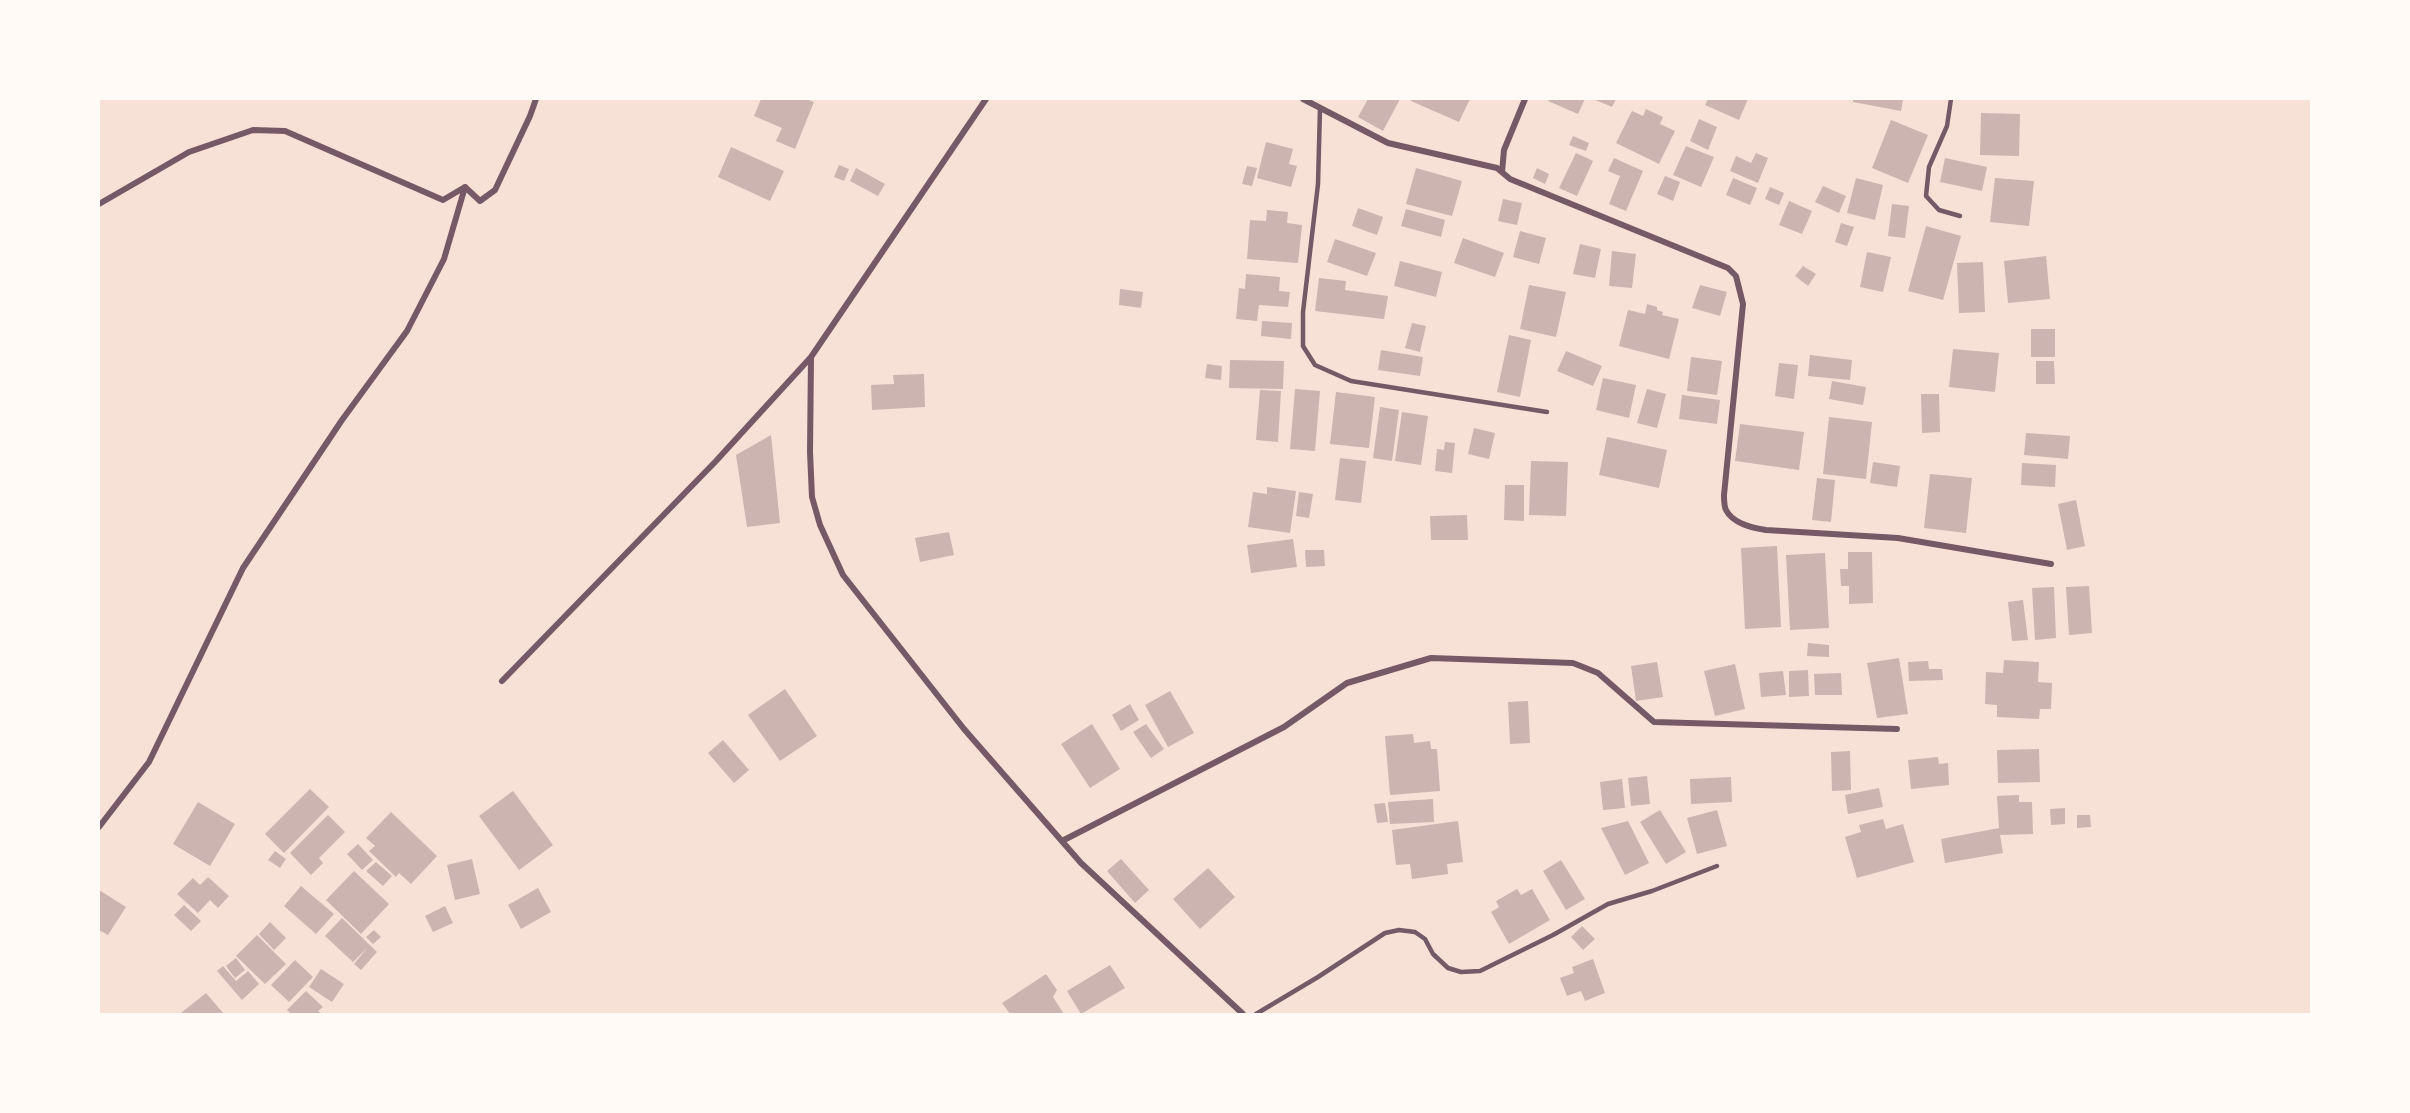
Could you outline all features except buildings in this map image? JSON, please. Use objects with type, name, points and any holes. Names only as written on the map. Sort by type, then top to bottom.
[{"type":"street","points":[[465,187],[480,201],[495,190],[536,99]]},
{"type":"street","points":[[502,681],[716,461],[811,357],[986,99]]},
{"type":"street","points":[[1303,99],[1389,143],[1497,168],[1510,179],[1728,268],[1736,276],[1743,304],[1724,495],[1726,510],[1735,520],[1749,527],[1766,530],[1898,538],[2051,564]]},
{"type":"street","points":[[1502,172],[1504,150],[1525,99]]},
{"type":"street","points":[[99,204],[189,152],[254,130],[285,131],[443,200],[465,187]]},
{"type":"street","points":[[99,826],[149,762],[243,568],[342,420],[407,331],[444,259],[465,187]]},
{"type":"street","points":[[811,357],[812,497],[820,525],[843,575],[964,729],[1081,863],[1243,1014]]},
{"type":"street","points":[[1062,841],[1284,727],[1347,683],[1431,658],[1573,663],[1598,673],[1654,722],[1897,729]]},
{"type":"lane","points":[[1952,99],[1947,126],[1929,167],[1926,196],[1939,210],[1960,216]]},
{"type":"lane","points":[[1320,108],[1318,184],[1303,312],[1303,346],[1315,364],[1351,381],[1547,412]]},
{"type":"lane","points":[[1256,1014],[1385,933],[1399,930],[1414,932],[1425,939],[1433,954],[1448,968],[1461,972],[1480,971],[1553,935],[1608,904],[1652,891],[1717,866]]}]
